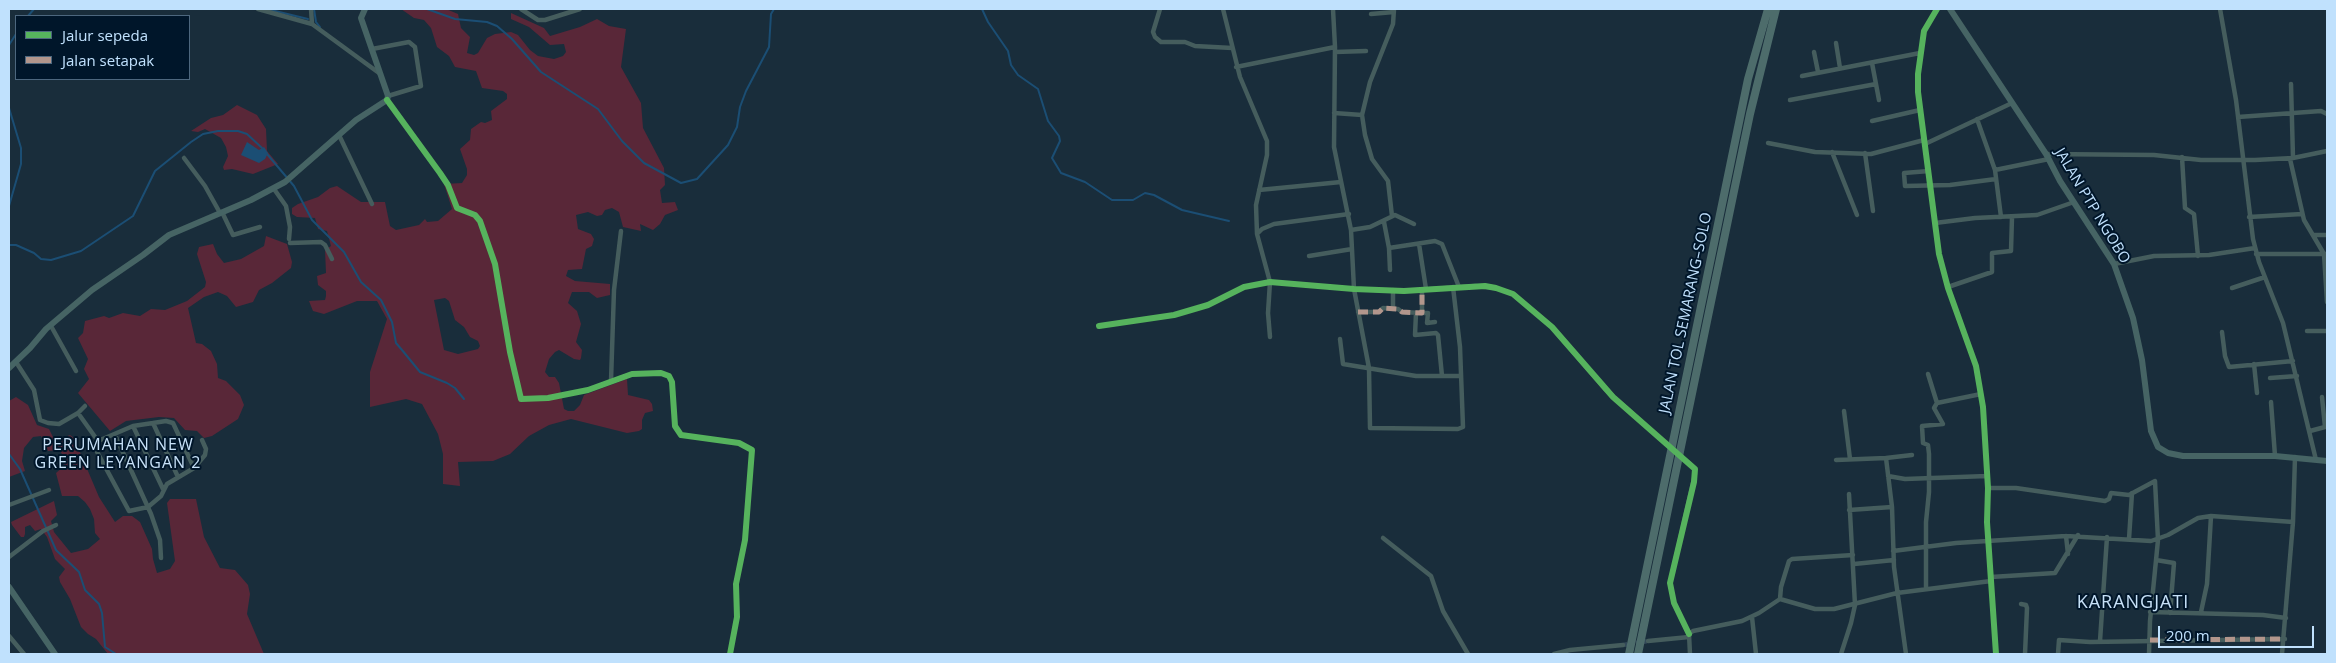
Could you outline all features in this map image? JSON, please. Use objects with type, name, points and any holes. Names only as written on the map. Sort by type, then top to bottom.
[{"type":"highway","name":"JALAN TOL SEMARANG–SOLO","points":[[1629,654],[1746,88],[1768,9]]},
{"type":"highway","name":"JALAN TOL SEMARANG–SOLO","points":[[1638,654],[1750,114],[1776,9]]},
{"type":"main road","points":[[9,368],[51,326],[92,290],[143,255],[168,235],[274,189],[292,177],[356,120],[387,98],[361,18],[365,9]]},
{"type":"main road","name":"JALAN PTP NGOBO","points":[[1950,9],[2048,156],[2074,202],[2114,264],[2133,318],[2142,360],[2152,436],[2158,447],[2168,453],[2183,456],[2275,456],[2327,461]]},
{"type":"main road","points":[[9,586],[55,654]]},
{"type":"street","points":[[258,9],[312,24],[379,73]]},
{"type":"street","points":[[312,9],[312,24]]},
{"type":"street","points":[[521,9],[538,20],[545,20],[580,9]]},
{"type":"street","points":[[1160,9],[1154,32],[1155,37],[1161,42],[1186,42],[1194,46],[1232,48]]},
{"type":"street","points":[[1222,9],[1236,67],[1267,140],[1267,155],[1255,211],[1257,234],[1270,282],[1268,312],[1270,336]]},
{"type":"street","points":[[1332,9],[1335,46],[1334,148],[1352,230],[1354,289],[1369,368],[1368,425],[1372,429],[1461,428],[1464,424],[1453,287]]},
{"type":"street","points":[[1937,9],[1926,26],[1920,53],[1917,82],[1939,254],[1948,287],[1973,357],[1981,394],[1988,488],[1989,543],[1996,654]]},
{"type":"street","points":[[2220,9],[2238,117],[2249,217],[2256,254],[2279,312],[2297,376],[2316,460]]},
{"type":"street","points":[[1371,14],[1394,10],[1393,24],[1370,82],[1362,115],[1372,160],[1388,181],[1392,216]]},
{"type":"street","points":[[372,49],[409,42],[415,47],[421,86],[387,98],[448,185],[457,208],[475,215],[480,222],[495,264],[510,352],[521,398],[540,399],[570,394],[636,373],[667,375],[673,388],[676,428],[681,435],[739,443],[750,448],[753,452],[745,540],[736,584],[737,616],[730,654]]},
{"type":"street","points":[[1836,43],[1840,68]]},
{"type":"street","points":[[1236,67],[1335,46]]},
{"type":"street","points":[[1335,52],[1366,51]]},
{"type":"street","points":[[1814,52],[1818,72]]},
{"type":"street","points":[[1802,76],[1920,53]]},
{"type":"street","points":[[1872,63],[1879,100]]},
{"type":"street","points":[[1790,100],[1876,84]]},
{"type":"street","points":[[2291,84],[2293,113],[2291,158],[2302,214],[2326,254],[2327,302]]},
{"type":"street","points":[[1768,143],[1799,150],[1865,153],[1886,151],[1925,142],[2012,103]]},
{"type":"street","points":[[1872,121],[1920,110]]},
{"type":"street","points":[[2238,117],[2321,111],[2327,114]]},
{"type":"street","points":[[1334,113],[1362,115]]},
{"type":"street","points":[[1977,119],[1995,170],[2000,217]]},
{"type":"street","points":[[339,135],[372,204]]},
{"type":"street","points":[[1995,170],[2008,166],[2026,165],[2048,156],[2182,156],[2201,160],[2244,160],[2291,158],[2327,151]]},
{"type":"street","points":[[1832,152],[1857,215]]},
{"type":"street","points":[[1865,153],[1873,211]]},
{"type":"street","points":[[2182,156],[2185,208],[2194,214],[2198,256]]},
{"type":"street","points":[[184,158],[206,186],[233,235],[260,227]]},
{"type":"street","points":[[1928,171],[1904,173],[1905,186],[1930,186],[1996,179]]},
{"type":"street","points":[[1259,190],[1341,182]]},
{"type":"street","points":[[274,189],[286,206],[290,227],[290,241],[320,242],[326,245],[332,259]]},
{"type":"street","points":[[1935,223],[1974,218],[2037,215],[2074,202]]},
{"type":"street","points":[[1257,234],[1262,229],[1274,224],[1349,214]]},
{"type":"street","points":[[2249,217],[2302,214]]},
{"type":"street","points":[[1352,230],[1370,227],[1384,222],[1392,216],[1414,224]]},
{"type":"street","points":[[1948,287],[1992,272],[1992,253],[2010,250],[2012,217]]},
{"type":"street","points":[[1384,222],[1389,248],[1390,270]]},
{"type":"street","points":[[610,381],[614,290],[621,231]]},
{"type":"street","points":[[2314,235],[2327,235]]},
{"type":"street","points":[[1389,248],[1435,242],[1442,244],[1459,287]]},
{"type":"street","points":[[1419,244],[1424,290],[1415,335],[1436,333],[1438,335],[1442,376]]},
{"type":"street","points":[[2114,264],[2135,258],[2164,255],[2198,256],[2255,248]]},
{"type":"street","points":[[1309,256],[1352,249]]},
{"type":"street","points":[[2256,254],[2326,254]]},
{"type":"street","points":[[2232,288],[2265,277]]},
{"type":"street","points":[[1099,326],[1174,315],[1216,302],[1244,287],[1270,282],[1354,289],[1496,288],[1513,294],[1552,327],[1609,393],[1664,442]]},
{"type":"street","points":[[1393,290],[1393,309]]},
{"type":"street","points":[[1358,312],[1379,312],[1383,308],[1402,312],[1428,313],[1427,323],[1435,322]]},
{"type":"street","points":[[51,326],[76,370]]},
{"type":"street","points":[[2307,331],[2327,331]]},
{"type":"street","points":[[2222,332],[2227,364],[2233,367],[2293,361]]},
{"type":"street","points":[[1340,338],[1343,364],[1416,376],[1461,376]]},
{"type":"street","points":[[16,362],[34,390],[40,420],[48,424],[60,424],[78,413],[85,406]]},
{"type":"street","points":[[2254,364],[2257,393]]},
{"type":"street","points":[[1926,589],[1929,448],[1923,443],[1922,426],[1943,424],[1934,408],[1937,403],[1928,374]]},
{"type":"street","points":[[2270,378],[2297,376]]},
{"type":"street","points":[[1937,403],[1981,394]]},
{"type":"street","points":[[2310,431],[2325,427],[2322,397]]},
{"type":"street","points":[[2271,402],[2275,456]]},
{"type":"street","points":[[1844,410],[1850,459]]},
{"type":"street","points":[[78,413],[98,441]]},
{"type":"street","points":[[194,468],[173,423],[166,421],[133,426],[115,436],[94,444],[127,510],[132,512],[148,507],[161,496],[163,489],[178,477],[194,468],[205,455],[206,449],[202,440]]},
{"type":"street","points":[[153,423],[178,477]]},
{"type":"street","points":[[133,426],[163,489]]},
{"type":"street","points":[[115,436],[148,507],[159,536],[161,558]]},
{"type":"street","points":[[1836,460],[1912,455]]},
{"type":"street","points":[[2282,654],[2293,522],[2296,457]]},
{"type":"street","points":[[1886,458],[1892,507],[1893,551],[1897,593],[1906,654]]},
{"type":"street","points":[[1689,463],[1695,469],[1695,474],[1670,587],[1674,603],[1689,636],[1690,654]]},
{"type":"street","points":[[1888,476],[1898,478],[1987,476]]},
{"type":"street","points":[[1988,488],[2016,488],[2104,501],[2109,499],[2111,494],[2123,496],[2156,481],[2158,540],[2150,612],[2150,654]]},
{"type":"street","points":[[9,506],[49,490]]},
{"type":"street","points":[[2129,539],[2132,493]]},
{"type":"street","points":[[1841,654],[1855,605],[1849,494]]},
{"type":"street","points":[[1850,510],[1892,507]]},
{"type":"street","points":[[1893,551],[2078,535],[2158,540],[2198,518],[2212,516],[2293,522]]},
{"type":"street","points":[[2201,612],[2207,584],[2212,516]]},
{"type":"street","points":[[9,557],[43,531],[56,525]]},
{"type":"street","points":[[1648,641],[1689,636],[1698,629],[1742,621],[1752,617],[1780,599],[1815,609],[1834,609],[1897,593],[1991,579],[2055,573],[2078,535]]},
{"type":"street","points":[[2066,536],[2068,554]]},
{"type":"street","points":[[2100,641],[2107,537]]},
{"type":"street","points":[[1383,538],[1431,576],[1443,611],[1468,654]]},
{"type":"street","points":[[1780,599],[1781,587],[1789,561],[1792,559],[1853,556]]},
{"type":"street","points":[[1854,564],[1894,560]]},
{"type":"street","points":[[2156,560],[2174,563],[2170,613]]},
{"type":"street","points":[[2021,604],[2026,604],[2027,608],[2025,654]]},
{"type":"street","points":[[2150,612],[2201,612],[2286,618]]},
{"type":"street","points":[[1752,617],[1756,654]]},
{"type":"street","points":[[9,636],[24,654]]},
{"type":"street","points":[[2058,654],[2059,640],[2284,639]]},
{"type":"street","points":[[1554,654],[1570,650],[1623,645]]},
{"type":"shaded area","points":[[401,9],[446,9],[458,14],[461,28],[470,37],[467,53],[474,55],[478,53],[487,38],[495,34],[511,32],[518,35],[530,50],[538,56],[554,59],[563,56],[566,52],[564,44],[550,45],[529,27],[511,19],[511,13],[544,28],[550,36],[580,27],[597,19],[609,26],[626,29],[621,67],[641,103],[643,128],[664,168],[665,185],[660,190],[662,203],[675,202],[678,210],[665,215],[660,224],[653,230],[640,224],[641,231],[623,227],[619,212],[612,208],[605,210],[602,215],[597,216],[588,212],[576,215],[578,229],[591,234],[594,239],[592,246],[586,249],[582,269],[568,270],[566,276],[575,281],[610,284],[610,295],[597,298],[589,292],[572,292],[568,303],[577,311],[581,324],[576,342],[582,350],[581,358],[580,360],[574,359],[559,350],[549,359],[545,372],[549,377],[555,377],[559,383],[564,409],[568,411],[574,411],[580,405],[584,395],[627,379],[628,395],[649,400],[652,404],[653,411],[645,413],[642,420],[642,429],[639,431],[627,433],[571,419],[549,425],[529,436],[510,454],[493,461],[458,462],[460,486],[443,484],[443,454],[438,434],[422,404],[406,399],[370,407],[370,372],[387,319],[377,301],[357,301],[324,314],[313,311],[309,301],[325,300],[326,291],[318,285],[317,276],[326,273],[325,250],[331,246],[327,231],[318,229],[315,218],[297,217],[292,214],[292,208],[318,197],[330,188],[337,186],[361,202],[385,202],[390,226],[396,230],[419,225],[425,219],[427,222],[438,221],[452,209],[444,184],[462,183],[467,175],[467,169],[460,149],[470,140],[471,129],[481,122],[485,123],[492,120],[491,111],[507,99],[507,94],[503,91],[482,88],[476,71],[455,67],[449,56],[437,47],[431,28],[424,20],[414,18]],"holes":[[[445,298],[449,301],[455,320],[464,327],[470,337],[478,341],[480,346],[478,349],[458,354],[444,350],[434,300]]]},
{"type":"shaded area","points":[[237,105],[257,115],[266,129],[267,151],[278,164],[253,174],[232,169],[224,170],[223,167],[228,156],[221,138],[205,129],[198,132],[191,131],[211,118],[223,115]]},
{"type":"shaded area","points":[[266,236],[287,244],[292,262],[291,268],[272,283],[259,290],[253,302],[236,307],[227,296],[218,292],[204,297],[188,308],[196,343],[202,344],[211,351],[217,364],[218,378],[226,381],[240,395],[244,405],[238,419],[212,436],[204,438],[197,431],[185,430],[174,418],[159,417],[126,421],[110,431],[78,393],[89,379],[84,369],[88,359],[78,338],[83,333],[85,321],[104,316],[109,318],[123,313],[140,316],[151,309],[165,310],[187,301],[205,287],[206,282],[197,254],[199,247],[213,244],[217,254],[224,263],[241,259],[264,246]]},
{"type":"shaded area","points":[[16,397],[28,405],[37,425],[49,429],[55,441],[70,435],[74,438],[99,497],[115,522],[123,516],[132,516],[140,522],[152,549],[157,573],[170,569],[175,561],[167,503],[170,499],[196,499],[204,537],[220,568],[235,570],[248,585],[250,594],[247,614],[264,654],[108,654],[96,639],[81,627],[70,599],[60,582],[59,577],[65,569],[55,559],[47,537],[41,529],[35,531],[30,525],[25,527],[24,537],[21,537],[11,522],[54,501],[57,515],[51,521],[54,532],[71,553],[88,549],[100,539],[95,533],[94,519],[85,502],[78,496],[62,496],[56,473],[64,466],[62,454],[59,450],[48,451],[41,436],[33,437],[24,448],[22,461],[25,471],[9,477],[9,401]]},
{"type":"water","points":[[247,142],[259,150],[264,147],[268,153],[265,159],[259,163],[241,155]]},
{"type":"waterway","points":[[29,15],[34,9]]},
{"type":"waterway","points":[[267,9],[308,19]]},
{"type":"waterway","points":[[314,9],[316,22],[320,27]]},
{"type":"waterway","points":[[427,9],[455,19],[487,22],[497,26],[512,39],[541,72],[598,109],[622,141],[644,163],[681,183],[697,179],[728,145],[737,127],[740,107],[746,91],[769,47],[771,14],[774,9]]},
{"type":"waterway","points":[[982,9],[988,22],[1008,51],[1011,65],[1018,75],[1038,89],[1048,121],[1059,136],[1060,141],[1052,158],[1061,173],[1085,182],[1112,200],[1133,200],[1145,193],[1154,195],[1182,210],[1229,221]]},
{"type":"waterway","points":[[9,45],[15,36]]},
{"type":"waterway","points":[[9,108],[21,148],[21,164],[9,206]]},
{"type":"waterway","points":[[9,245],[16,245],[34,253],[41,259],[51,260],[81,251],[133,216],[155,171],[203,134],[218,131],[238,131],[247,134],[262,148]]},
{"type":"waterway","points":[[267,154],[294,186],[312,220],[344,252],[361,282],[381,300],[392,322],[396,343],[420,372],[447,383],[455,388],[464,399]]},
{"type":"waterway","points":[[9,454],[20,469],[56,550],[79,572],[85,590],[99,604],[102,613],[105,647],[116,654]]},
{"type":"tunnel","points":[[1664,442],[1689,463]]},
{"type":"tunnel","points":[[1623,645],[1648,641]]},
{"type":"marked path","points":[[1358,312],[1379,312],[1383,308],[1398,309],[1402,312],[1422,313],[1422,290]]},
{"type":"marked path","points":[[2150,640],[2285,639]]},
{"type":"cycle path","points":[[1937,9],[1924,31],[1918,74],[1918,92],[1939,254],[1948,288],[1976,366],[1983,407],[1988,488],[1987,522],[1996,654]]},
{"type":"cycle path","points":[[387,100],[448,185],[457,208],[475,215],[480,221],[495,264],[510,352],[521,399],[548,398],[588,390],[632,374],[661,373],[669,376],[672,382],[675,426],[681,435],[739,443],[752,450],[745,540],[736,584],[737,617],[730,654]]},
{"type":"cycle path","points":[[1099,326],[1174,315],[1208,305],[1244,287],[1270,282],[1404,291],[1485,286],[1513,294],[1552,327],[1613,397],[1695,469],[1694,482],[1670,583],[1674,603],[1689,634]]},
{"type":"district","name":"PERUMAHAN NEW GREEN LEYANGAN 2","points":[[118,454]]},
{"type":"district","name":"KARANGJATI","points":[[2133,603]]}]
